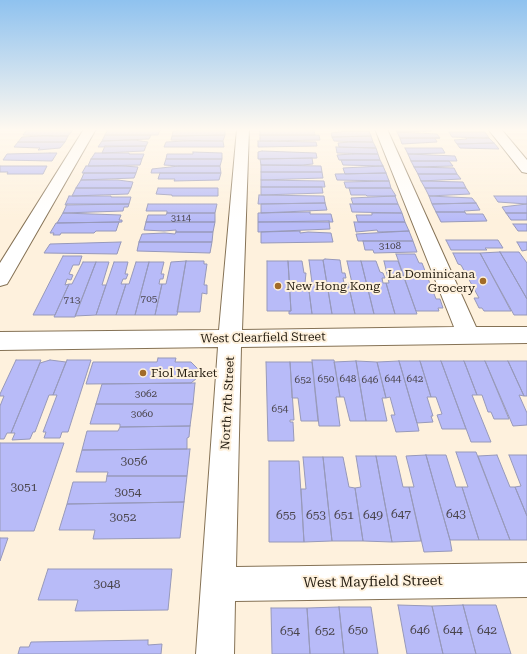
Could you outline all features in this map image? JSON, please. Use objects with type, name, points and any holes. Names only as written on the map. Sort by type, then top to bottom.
[{"type":"street","points":[[0,279],[72,160]]},
{"type":"street","name":"North 7th Street","points":[[215,654],[230,338],[241,160]]},
{"type":"street","points":[[394,160],[468,335]]},
{"type":"street","points":[[519,160],[527,169]]},
{"type":"street","name":"West Clearfield Street","points":[[0,341],[527,335]]},
{"type":"street","name":"West Mayfield Street","points":[[219,584],[527,580]]},
{"type":"building","points":[[3,160],[53,160],[52,161]]},
{"type":"building","points":[[91,160],[142,160],[140,165],[88,166]]},
{"type":"building","points":[[166,160],[222,160],[220,166],[164,165]]},
{"type":"building","points":[[260,160],[312,160],[313,164],[302,165],[261,165]]},
{"type":"building","points":[[339,160],[380,160],[339,160]]},
{"type":"building","points":[[341,160],[380,160],[383,166],[343,165]]},
{"type":"building","points":[[410,160],[456,160],[457,161],[411,161]]},
{"type":"building","points":[[411,161],[449,161],[453,166],[414,167]]},
{"type":"building","points":[[261,165],[321,166],[322,172],[261,172]]},
{"type":"building","points":[[0,166],[47,166],[43,174],[7,174],[8,172],[0,172]]},
{"type":"building","points":[[86,166],[138,167],[136,173],[82,173]]},
{"type":"building","points":[[179,166],[220,166],[221,173],[151,173],[152,169]]},
{"type":"building","points":[[383,166],[386,173],[345,174],[343,168]]},
{"type":"building","points":[[414,167],[454,168],[457,174],[418,174]]},
{"type":"building","points":[[261,172],[322,172],[323,178],[261,180]]},
{"type":"building","points":[[84,173],[136,173],[134,178],[81,180]]},
{"type":"building","points":[[160,173],[221,173],[219,180],[174,181],[175,179],[158,179]]},
{"type":"building","points":[[386,173],[389,181],[337,180],[335,174]]},
{"type":"building","points":[[418,174],[457,174],[461,179],[421,181]]},
{"type":"building","points":[[81,180],[118,180],[133,182],[131,188],[76,188]]},
{"type":"building","points":[[261,180],[324,181],[325,187],[261,187]]},
{"type":"building","points":[[389,181],[391,188],[346,188],[344,182]]},
{"type":"building","points":[[421,181],[463,182],[466,188],[425,188]]},
{"type":"building","points":[[261,187],[322,187],[323,193],[261,195]]},
{"type":"building","points":[[76,188],[131,188],[128,194],[72,196]]},
{"type":"building","points":[[158,188],[218,188],[218,196],[172,196],[156,194]]},
{"type":"building","points":[[349,188],[391,188],[396,196],[351,195]]},
{"type":"building","points":[[425,188],[466,188],[470,194],[429,196]]},
{"type":"building","points":[[259,195],[324,196],[325,203],[258,204]]},
{"type":"building","points":[[69,196],[131,197],[129,204],[65,205]]},
{"type":"building","points":[[395,196],[398,204],[353,204],[351,198]]},
{"type":"building","points":[[429,196],[472,198],[476,203],[432,204]]},
{"type":"building","points":[[494,196],[527,196],[527,204],[498,202]]},
{"type":"building","points":[[325,203],[327,210],[261,213],[261,204]]},
{"type":"building","points":[[476,203],[480,210],[464,211],[465,212],[436,212],[432,204]]},
{"type":"building","points":[[67,204],[129,204],[128,207],[124,207],[123,211],[63,213]]},
{"type":"building","points":[[148,204],[217,204],[215,213],[167,213],[167,211],[146,211]]},
{"type":"building","points":[[350,204],[398,204],[402,213],[352,212]]},
{"type":"building","points":[[527,204],[527,213],[506,213],[502,207]]},
{"type":"building","points":[[310,212],[310,214],[331,214],[333,222],[258,222],[258,213]]},
{"type":"building","points":[[436,212],[465,212],[466,214],[483,214],[487,221],[441,222]]},
{"type":"building","points":[[63,213],[121,215],[119,220],[122,220],[122,222],[57,223]]},
{"type":"building","points":[[167,213],[215,213],[215,222],[146,222],[148,215],[166,215]]},
{"type":"building","points":[[372,213],[402,213],[405,222],[358,222],[356,215],[372,215]]},
{"type":"building","points":[[506,213],[527,213],[527,220],[511,220]]},
{"type":"building","points":[[329,221],[330,229],[258,232],[258,222]]},
{"type":"building","points":[[119,222],[116,231],[61,233],[60,235],[53,235],[54,233],[50,233],[56,223]]},
{"type":"building","points":[[146,222],[215,222],[213,232],[176,232],[176,230],[144,230]]},
{"type":"building","points":[[354,222],[405,222],[409,231],[378,232],[377,230],[356,232]]},
{"type":"building","points":[[513,224],[527,224],[527,231],[518,231]]},
{"type":"building","points":[[300,231],[300,233],[331,233],[333,242],[261,243],[261,232]]},
{"type":"building","points":[[409,231],[413,241],[358,241],[356,234]]},
{"type":"building","points":[[176,232],[213,232],[212,242],[139,242],[142,234],[175,234]]},
{"type":"building","points":[[446,240],[498,240],[503,248],[485,248],[487,250],[451,250]]},
{"type":"building","points":[[363,241],[413,241],[417,252],[374,253],[373,250],[365,250]]},
{"type":"building","points":[[121,242],[117,254],[44,253],[50,244]]},
{"type":"building","points":[[139,242],[212,242],[210,253],[137,251]]},
{"type":"building","points":[[517,242],[527,242],[527,250],[522,251]]},
{"type":"building","points":[[500,252],[519,252],[527,263],[527,299]]},
{"type":"building","points":[[500,252],[527,299],[527,315],[514,315],[480,253]]},
{"type":"building","name":"La Dominicana Grocery","points":[[453,253],[480,253],[511,311],[484,311],[482,308],[479,308],[474,298],[479,298]]},
{"type":"building","points":[[396,254],[415,254],[419,263],[422,263],[436,299],[440,299],[443,308],[438,308],[439,311],[416,311]]},
{"type":"building","points":[[63,256],[82,256],[79,265],[73,265],[69,274],[73,275],[71,280],[67,279],[65,285],[69,284],[55,315],[33,315]]},
{"type":"building","points":[[309,260],[323,260],[332,314],[312,314],[308,283],[312,283]]},
{"type":"building","points":[[323,260],[340,260],[342,273],[345,273],[346,278],[343,278],[344,283],[348,283],[355,314],[332,314]]},
{"type":"building","points":[[186,261],[204,261],[204,264],[207,264],[204,285],[207,285],[207,294],[202,293],[200,312],[177,312]]},
{"type":"building","points":[[186,261],[177,315],[155,315],[162,284],[166,284],[171,262]]},
{"type":"building","name":"New Hong Kong","points":[[267,261],[288,261],[291,311],[267,311]]},
{"type":"building","points":[[288,261],[302,261],[304,273],[306,273],[305,283],[308,283],[312,314],[289,314],[289,311],[291,311]]},
{"type":"building","points":[[347,261],[361,261],[374,314],[355,314],[348,283],[352,283]]},
{"type":"building","points":[[361,261],[376,261],[380,272],[383,273],[385,278],[382,278],[383,283],[386,283],[395,314],[374,314]]},
{"type":"building","points":[[384,261],[398,261],[417,314],[395,314],[386,283],[389,283]]},
{"type":"building","points":[[83,262],[96,262],[75,317],[54,317],[69,284],[72,284]]},
{"type":"building","points":[[96,262],[109,262],[102,285],[106,285],[96,315],[75,316]]},
{"type":"building","points":[[114,262],[128,262],[125,274],[128,274],[126,279],[123,279],[121,284],[126,284],[116,315],[96,315]]},
{"type":"building","points":[[136,262],[149,262],[135,315],[116,315],[126,284],[129,284]]},
{"type":"building","points":[[149,262],[164,262],[161,274],[164,274],[163,279],[160,279],[159,284],[162,284],[155,315],[135,315]]},
{"type":"building","name":"Fiol Market","points":[[158,358],[176,358],[175,362],[191,362],[198,369],[197,378],[191,383],[86,384],[93,362],[157,362]]},
{"type":"building","points":[[16,360],[41,360],[11,433],[7,433],[4,439],[0,439],[0,406],[4,396],[0,396],[0,394]]},
{"type":"building","points":[[50,360],[66,362],[53,395],[49,395],[35,432],[33,432],[30,439],[12,440],[15,433],[11,433],[40,363]]},
{"type":"building","points":[[67,360],[91,360],[68,432],[62,432],[60,438],[44,438],[46,432],[43,432],[57,395],[53,395]]},
{"type":"building","points":[[312,360],[334,360],[340,397],[336,397],[340,426],[319,426]]},
{"type":"building","points":[[356,361],[377,362],[386,398],[382,398],[387,421],[366,421]]},
{"type":"building","points":[[356,361],[366,421],[350,421],[344,397],[340,397],[334,362]]},
{"type":"building","points":[[399,361],[420,361],[431,397],[427,397],[433,416],[431,416],[433,422],[417,423]]},
{"type":"building","points":[[399,361],[419,431],[396,432],[391,415],[395,415],[390,397],[386,398],[377,362]]},
{"type":"building","points":[[420,361],[441,361],[466,429],[442,429],[437,415],[442,414],[436,397],[431,397]]},
{"type":"building","points":[[441,361],[464,361],[477,395],[472,395],[491,442],[471,442]]},
{"type":"building","points":[[464,361],[485,361],[509,419],[494,419],[491,412],[488,412],[482,395],[477,395]]},
{"type":"building","points":[[485,361],[508,361],[524,396],[519,395],[527,413],[527,425],[513,426]]},
{"type":"building","points":[[508,361],[527,361],[527,396],[524,396]]},
{"type":"building","points":[[266,362],[290,362],[294,420],[290,420],[290,422],[293,422],[294,441],[268,441]]},
{"type":"building","points":[[290,362],[312,362],[318,421],[301,421],[298,398],[292,398]]},
{"type":"building","points":[[195,383],[193,404],[96,404],[102,384]]},
{"type":"building","points":[[96,404],[193,404],[190,426],[120,427],[120,424],[90,424]]},
{"type":"building","points":[[190,426],[189,437],[187,438],[187,449],[82,450],[87,431],[118,431],[120,427]]},
{"type":"building","points":[[0,443],[64,443],[34,531],[0,531]]},
{"type":"building","points":[[190,449],[187,476],[107,476],[108,472],[76,472],[82,450]]},
{"type":"building","points":[[456,452],[476,452],[510,540],[479,540],[462,487],[468,487]]},
{"type":"building","points":[[426,455],[452,551],[424,552],[409,487],[414,487],[406,456]]},
{"type":"building","points":[[426,455],[446,455],[456,487],[462,487],[479,540],[450,540]]},
{"type":"building","points":[[497,455],[510,487],[515,487],[527,516],[527,540],[510,540],[478,456]]},
{"type":"building","points":[[509,455],[527,455],[527,516],[515,487],[521,486]]},
{"type":"building","points":[[356,456],[376,456],[392,542],[363,541],[355,488],[361,487]]},
{"type":"building","points":[[376,456],[396,456],[403,487],[409,487],[421,541],[392,542]]},
{"type":"building","points":[[303,457],[323,457],[332,541],[304,542],[301,489],[306,489]]},
{"type":"building","points":[[323,457],[343,457],[349,487],[355,488],[363,541],[332,541]]},
{"type":"building","points":[[269,461],[299,461],[304,542],[269,542]]},
{"type":"building","points":[[107,476],[187,476],[184,502],[67,504],[73,482],[106,482]]},
{"type":"building","points":[[184,502],[180,538],[93,539],[95,530],[59,530],[67,504]]},
{"type":"building","points":[[0,538],[8,538],[0,561]]},
{"type":"building","points":[[48,569],[172,569],[168,610],[75,611],[78,600],[38,600]]},
{"type":"building","points":[[398,605],[432,606],[443,654],[407,654]]},
{"type":"building","points":[[463,605],[496,605],[511,654],[476,654]]},
{"type":"building","points":[[463,605],[476,654],[443,654],[432,606]]},
{"type":"building","points":[[339,607],[371,607],[378,654],[344,654]]},
{"type":"building","points":[[339,607],[344,654],[310,654],[307,608]]},
{"type":"building","points":[[271,608],[307,608],[310,654],[272,654]]},
{"type":"building","points":[[148,640],[148,645],[162,644],[161,654],[18,654],[20,647],[29,647],[31,642]]},
{"type":"place","name":"La Dominicana Grocery","points":[[483,281]]},
{"type":"place","name":"New Hong Kong","points":[[278,286]]},
{"type":"place","name":"Fiol Market","points":[[143,373]]}]
